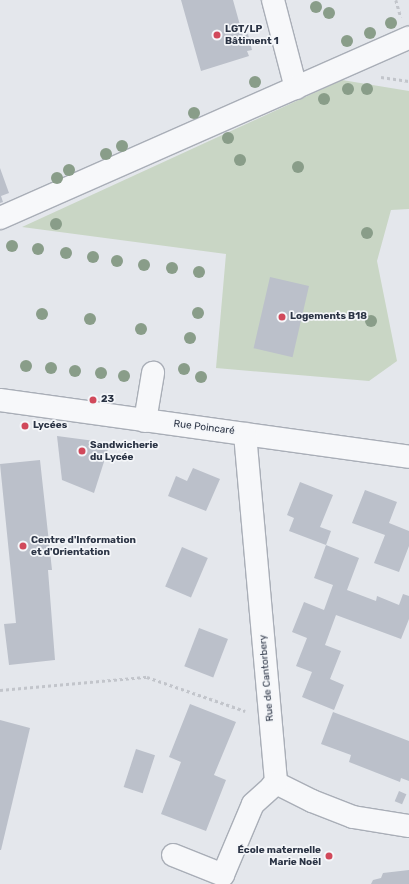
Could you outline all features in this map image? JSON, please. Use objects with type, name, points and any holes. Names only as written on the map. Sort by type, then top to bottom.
[{"type":"street","points":[[273,0],[296,88]]},
{"type":"street","points":[[0,218],[409,38]]},
{"type":"street","points":[[145,421],[153,373]]},
{"type":"street","name":"Rue Poincaré","points":[[0,400],[409,457]]},
{"type":"street","name":"Rue de Cantorbery","points":[[244,434],[271,721],[274,784]]},
{"type":"street","points":[[173,855],[223,875],[253,804],[274,784],[353,817],[409,826]]},
{"type":"path","points":[[0,690],[147,677],[271,721]]},
{"type":"green space","points":[[342,80],[409,91],[409,209],[391,210],[377,261],[397,361],[369,381],[216,368],[226,254],[22,227]]},
{"type":"building","name":"LGT/LP Bâtiment 1","points":[[181,0],[233,0],[243,36],[248,34],[252,50],[247,51],[249,56],[201,71]]},
{"type":"building","points":[[0,168],[9,193],[1,196],[3,202],[0,203]]},
{"type":"building","name":"Logements B18","points":[[270,277],[309,286],[293,357],[254,348]]},
{"type":"building","points":[[57,436],[110,443],[94,493],[62,480]]},
{"type":"building","points":[[40,460],[52,570],[48,570],[55,660],[9,665],[4,624],[16,623],[0,464]]},
{"type":"building","points":[[193,468],[220,479],[206,511],[168,496],[176,476],[187,481]]},
{"type":"building","points":[[300,482],[333,495],[320,527],[331,531],[326,545],[289,531],[294,518],[287,515]]},
{"type":"building","points":[[365,490],[397,502],[389,523],[409,531],[409,546],[399,572],[374,563],[385,535],[352,523]]},
{"type":"building","points":[[326,545],[359,558],[347,590],[376,601],[377,596],[399,605],[403,594],[409,596],[409,619],[401,639],[336,615],[325,645],[341,651],[330,679],[344,685],[334,710],[302,697],[312,672],[296,666],[307,638],[292,632],[304,602],[324,610],[333,585],[314,578]]},
{"type":"building","points":[[182,547],[208,558],[191,598],[165,587]]},
{"type":"building","points":[[199,628],[228,639],[213,677],[184,666]]},
{"type":"building","points":[[190,704],[236,722],[214,775],[226,780],[206,831],[161,814],[181,762],[169,757]]},
{"type":"building","points":[[333,712],[409,741],[409,781],[401,778],[400,782],[349,762],[351,755],[321,744]]},
{"type":"building","points":[[0,720],[30,728],[1,850],[0,850]]},
{"type":"building","points":[[136,749],[155,755],[143,793],[124,787]]},
{"type":"building","points":[[399,791],[406,794],[402,804],[395,801]]},
{"type":"building","points":[[409,870],[409,884],[371,884],[373,880],[381,878],[383,873]]},
{"type":"place","name":"LGT/LP Bâtiment 1","points":[[217,35]]},
{"type":"place","name":"Logements B18","points":[[282,317]]},
{"type":"place","name":"23","points":[[93,400]]},
{"type":"place","name":"Lycées","points":[[25,426]]},
{"type":"place","name":"Sandwicherie du Lycée","points":[[82,451]]},
{"type":"place","name":"Centre d'Information et d'Orientation","points":[[23,546]]},
{"type":"place","name":"École maternelle Marie Noël","points":[[329,856]]}]
